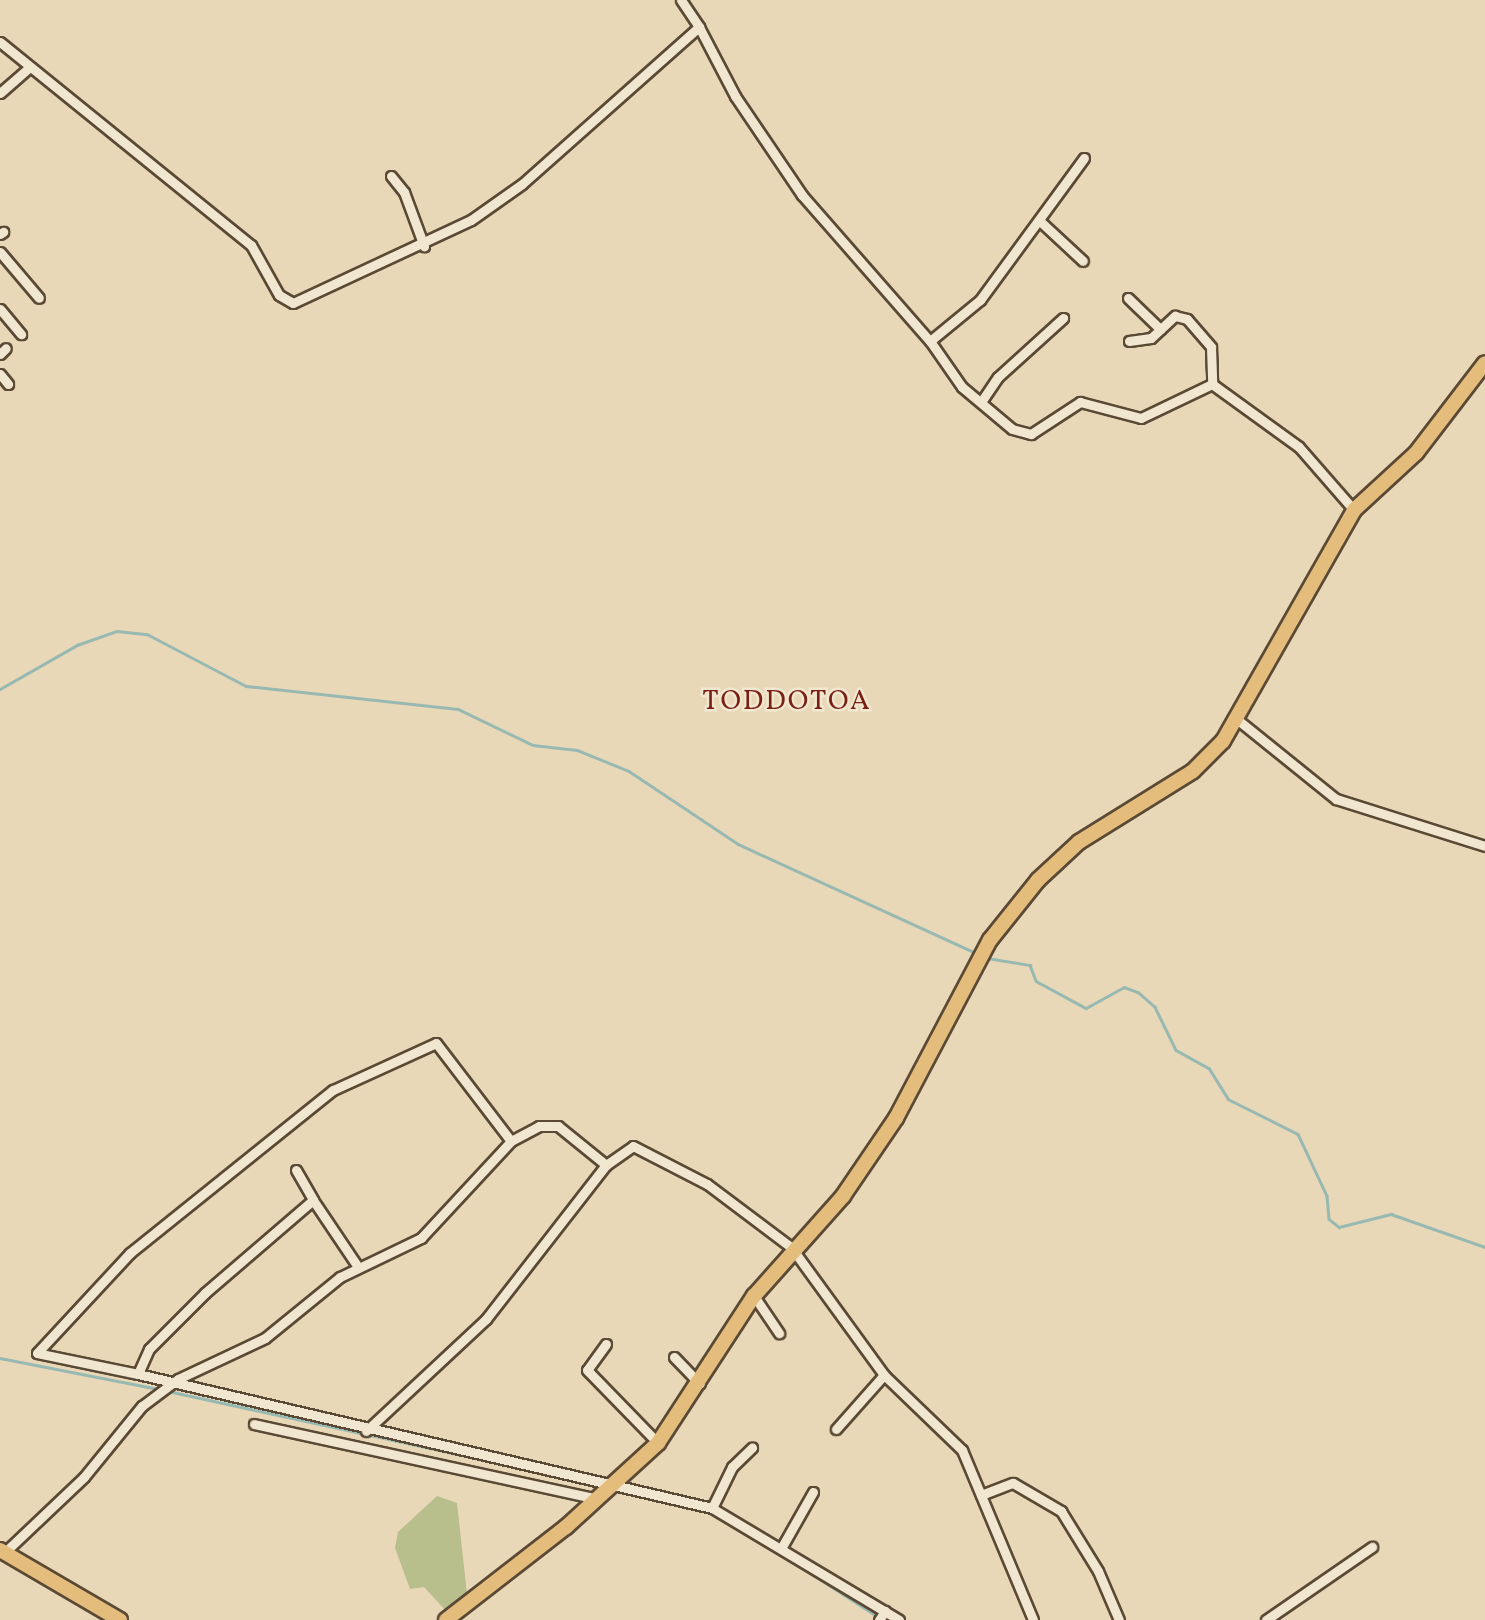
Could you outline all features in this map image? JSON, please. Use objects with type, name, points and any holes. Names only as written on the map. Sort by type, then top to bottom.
[{"type":"main road","points":[[446,1620],[607,1490],[658,1443],[700,1384],[754,1296],[843,1196],[896,1118],[981,956],[1038,880],[1079,842],[1193,771],[1238,720],[1354,510],[1416,453],[1485,363]]},
{"type":"main road","points":[[2,1551],[120,1620]]},
{"type":"street","points":[[681,0],[699,27],[735,96],[802,195],[981,402],[1026,435],[1080,402],[1141,418],[1212,384]]},
{"type":"street","points":[[0,42],[28,69],[251,246],[286,301],[307,299],[424,246],[522,184],[699,27]]},
{"type":"street","points":[[0,93],[28,69]]},
{"type":"street","points":[[930,341],[980,300],[1041,222],[1084,158]]},
{"type":"street","points":[[391,176],[404,192],[424,246]]},
{"type":"street","points":[[1041,222],[1083,261]]},
{"type":"street","points":[[0,252],[39,298]]},
{"type":"street","points":[[1128,298],[1160,328]]},
{"type":"street","points":[[0,309],[21,334]]},
{"type":"street","points":[[1129,341],[1145,341],[1179,316],[1200,330],[1211,347],[1212,384]]},
{"type":"street","points":[[981,402],[998,377],[1063,318]]},
{"type":"street","points":[[0,374],[8,384]]},
{"type":"street","points":[[1212,384],[1299,447],[1354,510]]},
{"type":"street","points":[[1238,720],[1336,799],[1485,846]]},
{"type":"street","points":[[510,1141],[436,1043],[326,1094],[130,1252],[37,1353],[138,1374],[167,1388],[366,1431],[607,1490]]},
{"type":"street","points":[[2,1551],[84,1477],[137,1410],[167,1388],[265,1338],[358,1267],[421,1238],[510,1141],[539,1126],[558,1126],[606,1166]]},
{"type":"street","points":[[366,1431],[486,1319],[606,1166],[628,1146],[653,1154],[707,1184],[793,1250],[884,1375],[958,1445],[982,1495],[1033,1620]]},
{"type":"street","points":[[296,1170],[358,1267]]},
{"type":"street","points":[[138,1374],[149,1349],[205,1293],[313,1200]]},
{"type":"street","points":[[754,1296],[779,1333]]},
{"type":"street","points":[[606,1345],[587,1370],[658,1443]]},
{"type":"street","points":[[674,1357],[700,1384]]},
{"type":"street","points":[[836,1429],[884,1375]]},
{"type":"street","points":[[254,1424],[712,1508],[783,1545],[881,1616],[899,1620]]},
{"type":"street","points":[[712,1508],[732,1467],[752,1448]]},
{"type":"street","points":[[982,1495],[1013,1483],[1061,1511],[1098,1571],[1119,1620]]},
{"type":"street","points":[[783,1545],[813,1492]]},
{"type":"street","points":[[1266,1620],[1372,1547]]},
{"type":"green space","points":[[437,1496],[457,1503],[467,1594],[446,1611],[424,1587],[410,1589],[395,1548],[398,1532]]},
{"type":"waterway","points":[[0,689],[77,645],[117,631],[147,634],[246,686],[458,709],[533,745],[577,750],[629,771],[738,844],[978,954]]},
{"type":"waterway","points":[[987,958],[1030,965],[1036,981],[1086,1008],[1124,987],[1138,992],[1155,1007],[1176,1050],[1209,1068],[1228,1099],[1298,1134],[1327,1196],[1329,1219],[1339,1227],[1391,1214],[1485,1247]]},
{"type":"waterway","points":[[0,1358],[158,1389]]},
{"type":"waterway","points":[[168,1391],[531,1470]]},
{"type":"waterway","points":[[568,1479],[602,1487]]},
{"type":"waterway","points":[[616,1490],[681,1505]]},
{"type":"waterway","points":[[795,1563],[877,1616]]},
{"type":"district","name":"TODDOTOA","points":[[787,702]]}]
